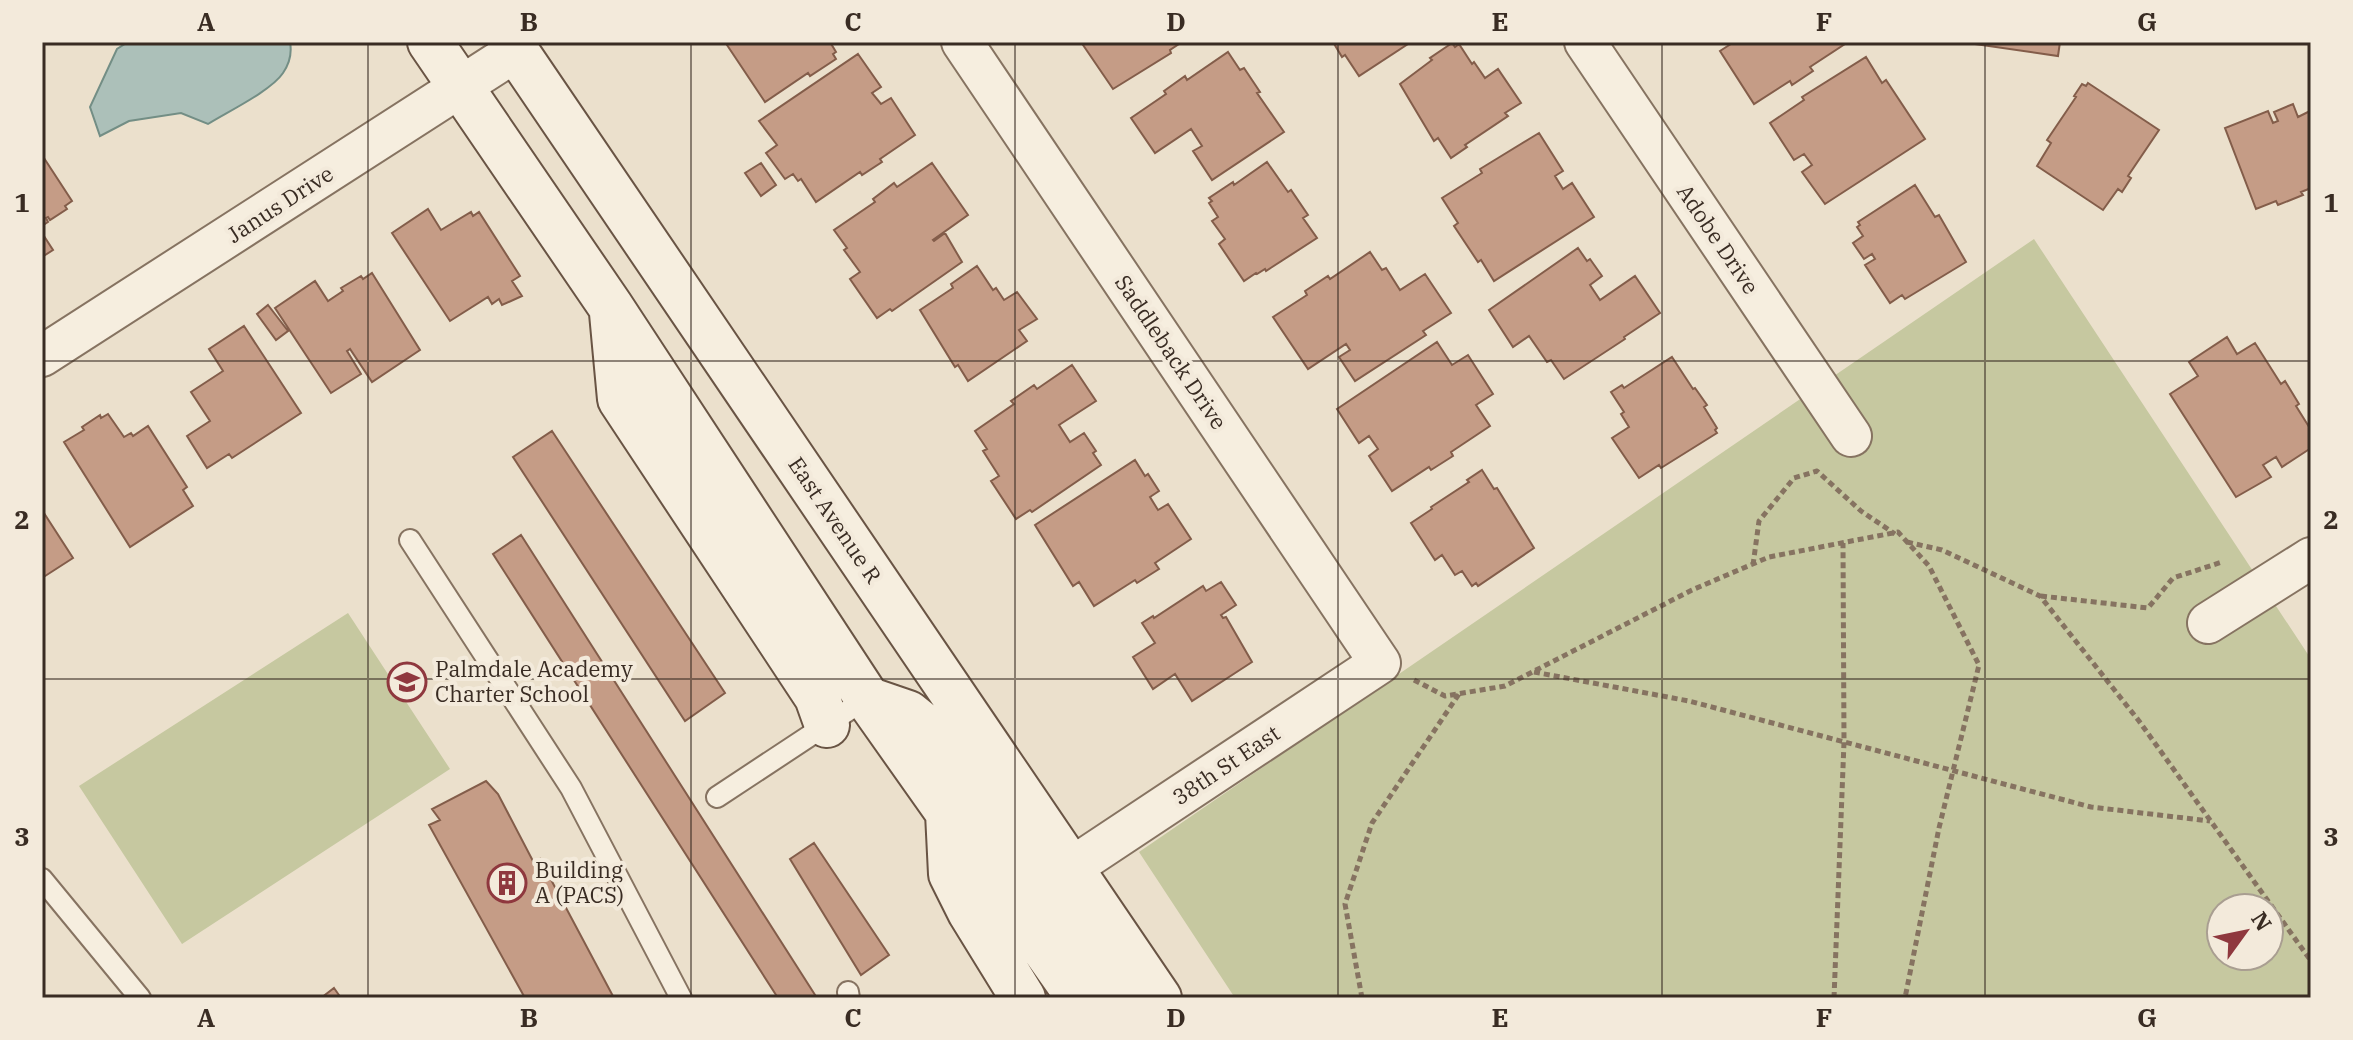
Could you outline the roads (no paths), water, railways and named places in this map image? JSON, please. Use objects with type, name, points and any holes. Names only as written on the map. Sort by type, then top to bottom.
[{"type":"main road","points":[[430,42],[611,307],[867,698],[1079,998]]},
{"type":"main road","name":"East Avenue R","points":[[513,46],[1159,998]]},
{"type":"main road","points":[[611,307],[620,399],[817,697],[827,725]]},
{"type":"main road","points":[[867,698],[908,713],[939,738],[1120,998]]},
{"type":"main road","points":[[948,813],[951,874],[970,912],[1023,998]]},
{"type":"street","name":"Saddleback Drive","points":[[962,42],[1380,663]]},
{"type":"street","name":"Adobe Drive","points":[[1585,42],[1851,436]]},
{"type":"street","name":"Janus Drive","points":[[42,356],[461,88],[513,46]]},
{"type":"street","points":[[2208,623],[2311,558]]},
{"type":"street","name":"38th St East","points":[[1071,868],[1380,663]]},
{"type":"lane","points":[[410,540],[571,788],[681,998]]},
{"type":"lane","points":[[717,797],[867,698]]},
{"type":"lane","points":[[42,879],[140,998]]},
{"type":"water","points":[[128,42],[290,42],[291,54],[283,73],[269,87],[208,124],[181,113],[129,121],[100,136],[90,107],[117,49]]},
{"type":"place","name":"Palmdale Academy Charter School","points":[[407,682]]},
{"type":"place","name":"Building A (PACS)","points":[[507,883]]}]
